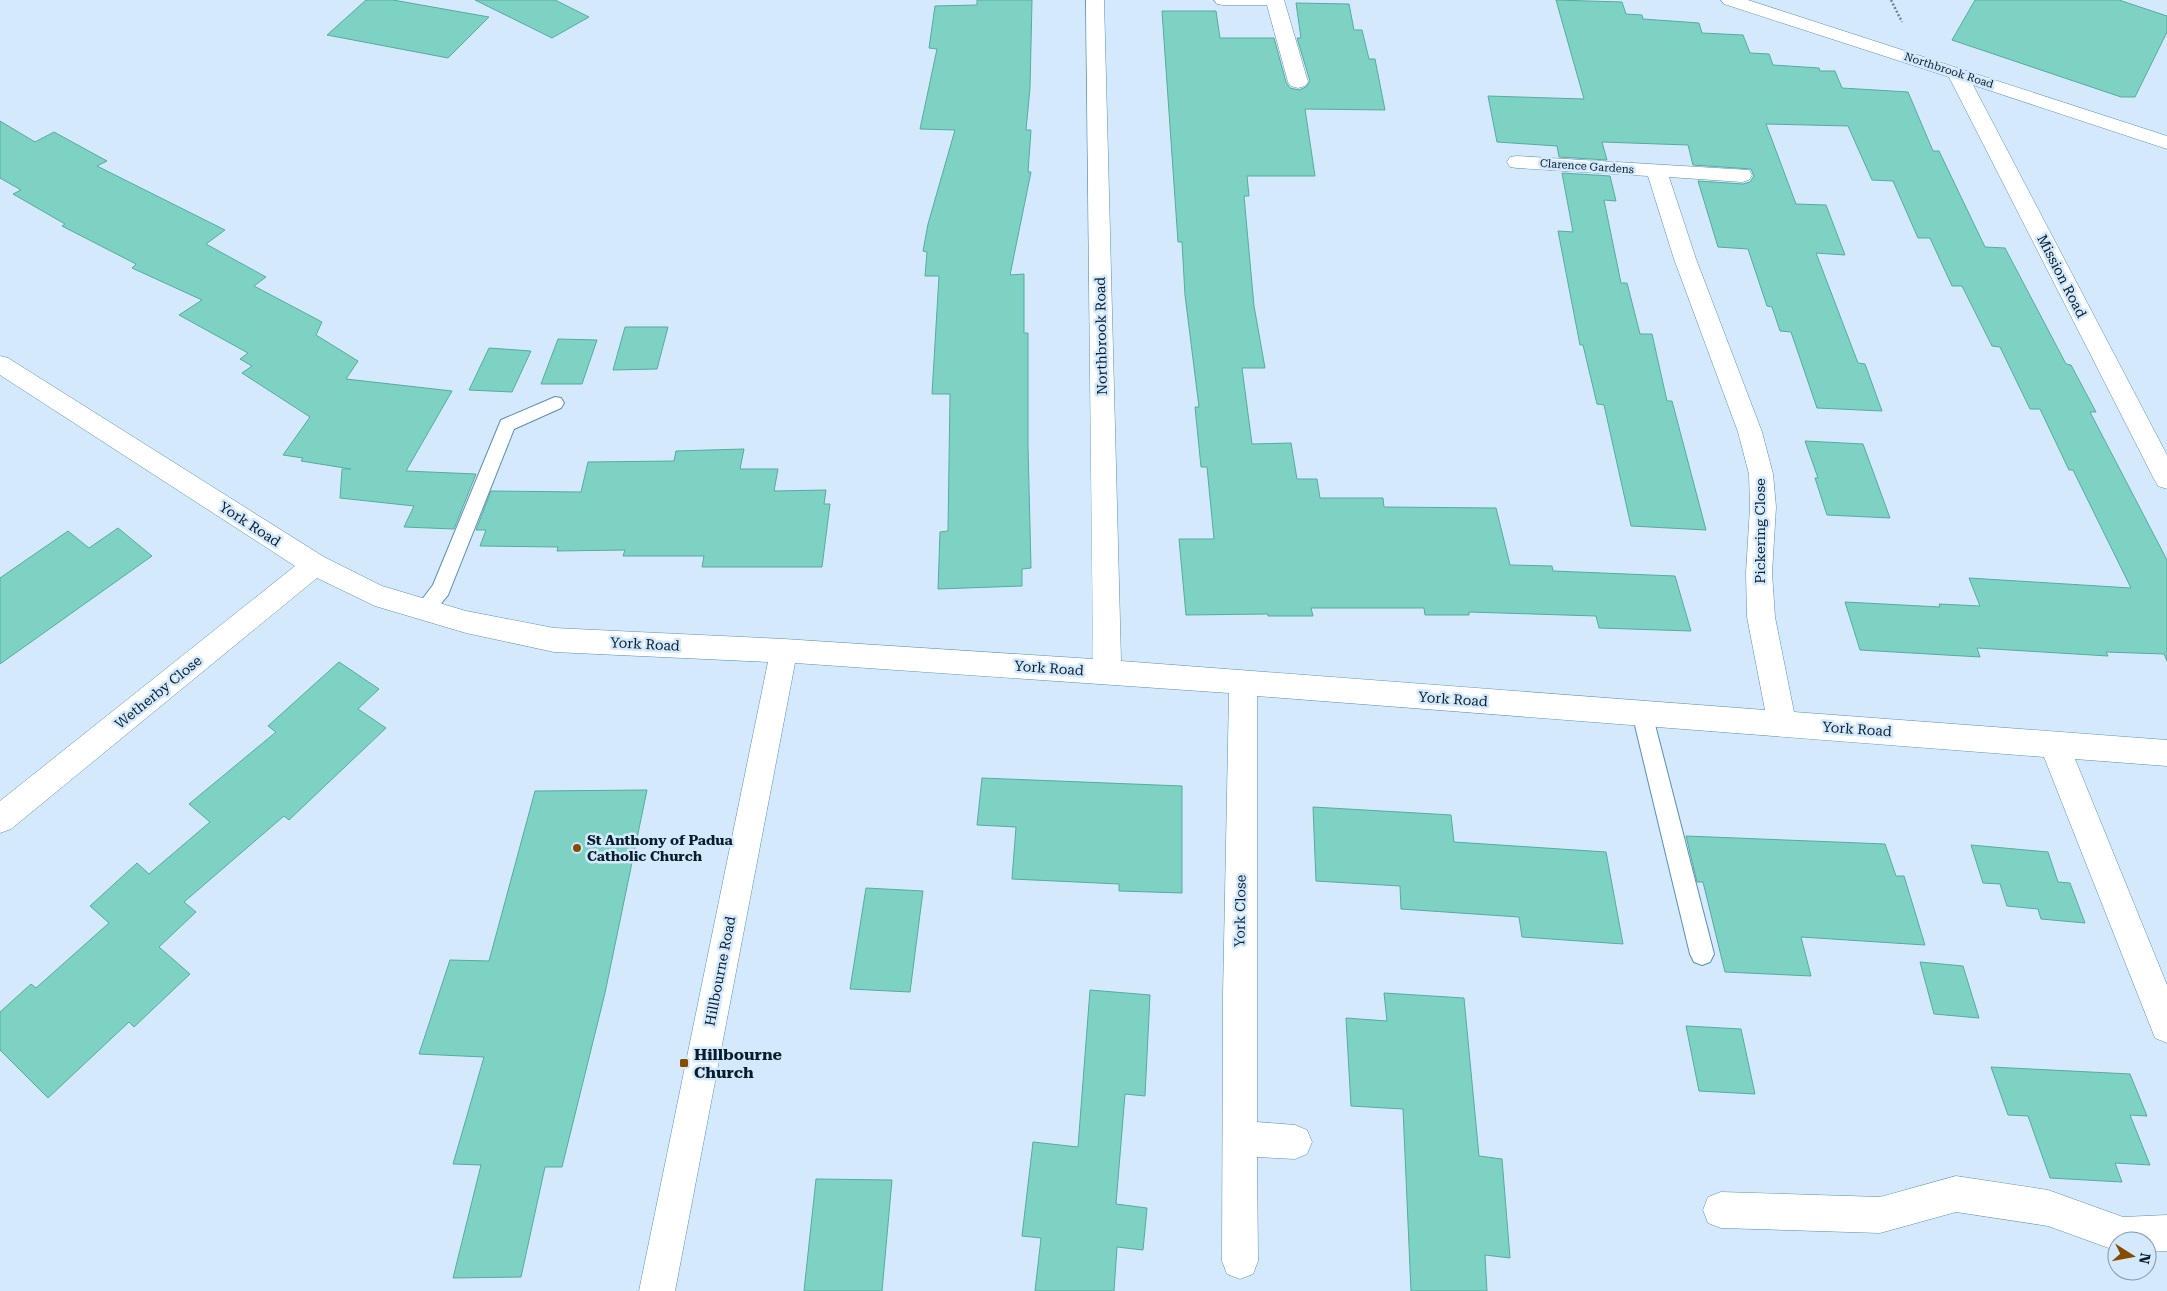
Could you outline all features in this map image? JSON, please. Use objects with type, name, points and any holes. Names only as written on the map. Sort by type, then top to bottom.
[{"type":"street","name":"Northbrook Road","points":[[1095,0],[1107,672]]},
{"type":"street","points":[[1223,0],[1275,0],[1298,82]]},
{"type":"street","name":"Northbrook Road","points":[[1730,0],[2167,143]]},
{"type":"street","name":"Mission Road","points":[[1957,73],[2167,479]]},
{"type":"street","name":"Clarence Gardens","points":[[1517,162],[1657,171],[1742,174]]},
{"type":"street","name":"Pickering Close","points":[[1657,171],[1685,258],[1750,432],[1761,474],[1763,507],[1760,573],[1761,617],[1782,724]]},
{"type":"street","name":"York Road","points":[[0,364],[315,565],[375,596],[466,622],[554,640],[784,650],[1107,672],[2167,753]]},
{"type":"street","name":"Wetherby Close","points":[[0,819],[315,565]]},
{"type":"street","name":"Hillbourne Road","points":[[657,1291],[784,650]]},
{"type":"street","name":"York Close","points":[[1240,1262],[1239,996],[1243,683]]},
{"type":"street","points":[[2054,744],[2167,1026]]},
{"type":"street","points":[[1240,1138],[1295,1142]]},
{"type":"street","points":[[1721,1210],[1880,1215],[1956,1194],[2048,1208],[2123,1235],[2167,1233]]},
{"type":"lane","points":[[424,610],[441,589],[507,425],[555,403]]},
{"type":"lane","points":[[1642,713],[1702,954]]},
{"type":"building","points":[[366,0],[393,0],[489,17],[448,58],[327,35]]},
{"type":"building","points":[[475,0],[555,0],[589,17],[552,38]]},
{"type":"building","points":[[977,0],[1032,0],[1030,88],[1026,130],[1031,130],[1028,172],[1031,172],[1010,275],[1024,274],[1024,333],[1028,333],[1031,568],[1022,569],[1022,586],[938,589],[940,532],[948,531],[950,394],[932,394],[939,276],[925,276],[927,252],[923,251],[928,224],[955,130],[920,129],[937,49],[929,48],[935,6],[977,5]]},
{"type":"building","points":[[1556,0],[1622,2],[1626,14],[1642,15],[1643,19],[1699,23],[1702,33],[1743,35],[1750,53],[1769,54],[1773,65],[1835,71],[1842,88],[1908,92],[1933,151],[1939,151],[1985,247],[2005,248],[2066,364],[2071,365],[2096,412],[2090,412],[2167,560],[2167,661],[2164,654],[2106,652],[2108,656],[1977,648],[1980,657],[1860,650],[1845,602],[1940,607],[1939,604],[1980,606],[1969,578],[2131,588],[2073,470],[2069,470],[2040,409],[2030,409],[2000,347],[1992,346],[1962,286],[1952,286],[1930,238],[1918,238],[1893,181],[1872,180],[1848,126],[1766,124],[1796,204],[1826,205],[1845,255],[1816,253],[1858,363],[1865,364],[1882,411],[1817,408],[1791,332],[1780,331],[1772,307],[1767,306],[1748,249],[1718,247],[1698,181],[1743,184],[1750,182],[1754,176],[1751,169],[1693,165],[1688,145],[1602,142],[1607,160],[1559,157],[1557,146],[1497,142],[1488,96],[1584,99]]},
{"type":"building","points":[[1975,0],[2119,0],[2167,16],[2167,32],[2135,97],[2121,97],[1952,40]]},
{"type":"building","points":[[1296,3],[1349,4],[1354,30],[1362,30],[1369,59],[1375,59],[1385,110],[1305,109],[1315,176],[1247,176],[1249,196],[1244,196],[1254,306],[1265,368],[1242,368],[1252,444],[1291,443],[1297,479],[1317,479],[1320,498],[1383,498],[1384,507],[1496,508],[1510,565],[1552,566],[1553,571],[1675,576],[1691,631],[1599,628],[1596,616],[1469,612],[1469,615],[1425,615],[1424,608],[1311,608],[1313,616],[1268,616],[1268,614],[1186,615],[1179,539],[1214,539],[1207,467],[1201,467],[1195,407],[1199,407],[1185,295],[1182,242],[1178,242],[1162,11],[1216,11],[1220,38],[1274,38],[1286,82],[1290,88],[1299,90],[1306,87],[1310,81],[1297,38],[1301,38]]},
{"type":"building","points":[[0,121],[35,142],[54,132],[107,161],[97,166],[225,230],[206,244],[266,277],[254,286],[322,322],[316,335],[358,361],[346,379],[452,391],[406,471],[476,474],[454,529],[404,527],[414,506],[340,498],[342,469],[351,469],[301,461],[303,458],[283,455],[310,417],[242,373],[252,366],[240,359],[248,353],[179,315],[202,300],[132,268],[136,264],[62,226],[65,224],[13,194],[21,190],[0,178]]},
{"type":"building","points":[[1562,173],[1610,176],[1616,201],[1604,200],[1621,283],[1627,283],[1640,334],[1652,334],[1667,401],[1672,401],[1706,530],[1631,526],[1604,405],[1597,404],[1583,345],[1580,345],[1558,231],[1573,232]]},
{"type":"building","points":[[625,327],[668,327],[657,369],[613,370]]},
{"type":"building","points":[[558,339],[597,340],[582,384],[541,384]]},
{"type":"building","points":[[489,348],[531,351],[512,392],[469,390]]},
{"type":"building","points":[[1805,441],[1863,444],[1890,518],[1827,515],[1815,478],[1818,478]]},
{"type":"building","points":[[744,449],[740,469],[778,469],[774,491],[826,490],[824,504],[830,504],[822,567],[702,567],[704,556],[623,556],[625,550],[557,551],[558,547],[480,546],[486,530],[476,530],[491,491],[581,492],[588,462],[674,461],[676,451]]},
{"type":"building","points":[[118,528],[152,556],[0,664],[0,578],[68,531],[89,548]]},
{"type":"building","points":[[339,662],[379,689],[358,709],[386,728],[289,820],[284,816],[184,902],[196,912],[159,947],[190,974],[134,1027],[129,1022],[48,1098],[0,1050],[0,1012],[31,984],[36,988],[109,923],[90,906],[137,863],[149,874],[210,822],[189,804],[276,732],[268,726]]},
{"type":"building","points":[[982,778],[1182,786],[1182,893],[1119,891],[1119,884],[1012,879],[1016,827],[977,825]]},
{"type":"building","points":[[647,790],[605,993],[562,1167],[545,1167],[521,1277],[453,1278],[481,1165],[453,1164],[484,1057],[419,1054],[450,960],[489,961],[535,791]]},
{"type":"building","points":[[1313,807],[1451,815],[1454,842],[1606,852],[1623,944],[1522,937],[1519,917],[1401,909],[1400,886],[1316,881]]},
{"type":"building","points":[[1686,836],[1885,844],[1896,876],[1904,876],[1925,945],[1801,937],[1811,976],[1725,972],[1703,882],[1697,882]]},
{"type":"building","points":[[1971,845],[2048,852],[2058,882],[2070,883],[2085,923],[2041,919],[2038,909],[2007,906],[2000,884],[1983,883]]},
{"type":"building","points":[[866,888],[923,891],[910,992],[850,989]]},
{"type":"building","points":[[1920,962],[1963,966],[1979,1018],[1934,1014]]},
{"type":"building","points":[[1090,990],[1150,995],[1145,1096],[1125,1094],[1116,1204],[1147,1208],[1143,1250],[1117,1247],[1114,1291],[1035,1291],[1041,1238],[1022,1236],[1033,1142],[1078,1147]]},
{"type":"building","points":[[1384,993],[1464,998],[1479,1156],[1502,1159],[1510,1258],[1485,1255],[1487,1291],[1411,1291],[1403,1109],[1351,1106],[1346,1018],[1387,1021]]},
{"type":"building","points":[[1686,1026],[1741,1029],[1755,1094],[1699,1091]]},
{"type":"building","points":[[1991,1067],[2130,1074],[2147,1116],[2130,1115],[2150,1165],[2115,1163],[2122,1182],[2050,1178],[2028,1116],[2008,1115]]},
{"type":"building","points":[[816,1179],[892,1180],[882,1291],[804,1291]]},
{"type":"place","name":"St Anthony of Padua Catholic Church","points":[[577,848]]},
{"type":"place","name":"Hillbourne Church","points":[[684,1063]]}]
